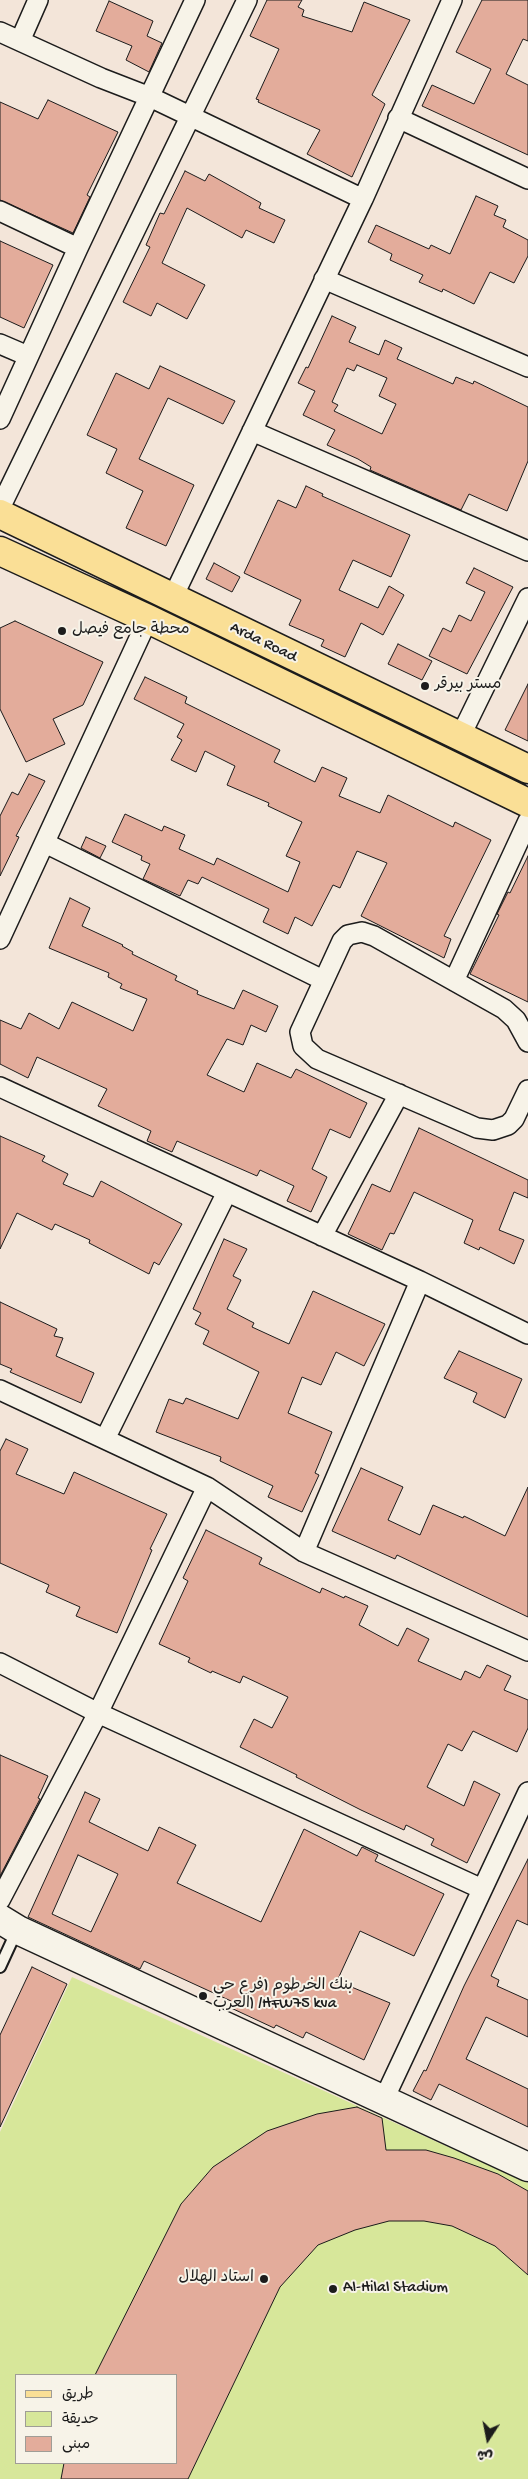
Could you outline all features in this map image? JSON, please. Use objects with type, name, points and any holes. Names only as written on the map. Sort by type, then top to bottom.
[{"type":"main road","name":"Arda Road","points":[[0,514],[172,599],[528,769]]},
{"type":"main road","name":"Arda Road","points":[[0,551],[148,619],[528,803]]},
{"type":"street","points":[[20,41],[38,0]]},
{"type":"street","points":[[0,419],[195,0]]},
{"type":"street","points":[[0,508],[246,0]]},
{"type":"street","points":[[172,599],[363,199],[452,0]]},
{"type":"street","points":[[0,32],[101,78],[150,97],[363,199]]},
{"type":"street","points":[[398,118],[528,179]]},
{"type":"street","points":[[0,211],[78,248]]},
{"type":"street","points":[[324,279],[528,367]]},
{"type":"street","points":[[0,344],[28,356]]},
{"type":"street","points":[[252,431],[528,551]]},
{"type":"street","points":[[460,736],[528,598]]},
{"type":"street","points":[[0,939],[148,619]]},
{"type":"street","points":[[454,981],[528,821]]},
{"type":"street","points":[[45,843],[323,980]]},
{"type":"street","points":[[528,1042],[516,1020],[504,1008],[374,936],[362,932],[348,935],[342,941],[300,1032],[303,1046],[317,1059],[477,1128],[493,1130],[508,1125],[514,1119],[528,1090]]},
{"type":"street","points":[[0,1087],[420,1281],[528,1334]]},
{"type":"street","points":[[322,1236],[399,1094]]},
{"type":"street","points":[[105,1439],[227,1192]]},
{"type":"street","points":[[304,1552],[420,1281]]},
{"type":"street","points":[[0,1390],[206,1487],[304,1552],[528,1651]]},
{"type":"street","points":[[0,1900],[98,1713],[206,1487]]},
{"type":"street","points":[[0,1663],[98,1713],[482,1889]]},
{"type":"street","points":[[384,2099],[528,1792]]},
{"type":"street","points":[[9,1924],[528,2167]]},
{"type":"lane","points":[[0,1967],[9,1924]]},
{"type":"green space","name":"Al-Hilal Stadium","points":[[72,1977],[528,2183],[528,2479],[0,2479],[0,2132]]},
{"type":"building","points":[[267,0],[302,0],[298,7],[304,10],[302,16],[352,32],[364,2],[410,20],[372,95],[385,104],[352,177],[307,154],[320,130],[258,102],[259,100],[256,99],[279,49],[250,36]]},
{"type":"building","points":[[482,0],[528,0],[528,41],[523,39],[506,74],[528,85],[528,155],[422,106],[432,85],[474,104],[491,69],[456,52]]},
{"type":"building","points":[[109,1],[153,21],[147,36],[162,43],[149,72],[126,60],[132,46],[96,31]]},
{"type":"building","points":[[48,100],[118,132],[87,195],[90,197],[73,233],[0,200],[0,102],[38,119]]},
{"type":"building","points":[[185,171],[205,181],[209,174],[261,203],[259,208],[285,220],[274,243],[246,230],[242,238],[187,208],[162,263],[205,285],[187,319],[157,303],[151,316],[123,302],[150,247],[146,245],[160,213],[164,214]]},
{"type":"building","points":[[476,196],[498,206],[494,215],[506,220],[503,227],[528,240],[528,256],[514,283],[490,272],[474,304],[443,289],[442,292],[419,282],[423,275],[390,260],[392,254],[368,242],[376,225],[429,249],[431,245],[450,254]]},
{"type":"building","points":[[0,241],[53,265],[24,328],[0,317]]},
{"type":"building","points":[[332,316],[356,327],[349,342],[379,355],[385,340],[402,348],[397,359],[453,384],[456,377],[473,384],[474,381],[528,407],[528,461],[507,511],[469,494],[461,510],[370,470],[371,467],[358,459],[327,445],[335,430],[303,415],[315,391],[298,383],[306,367],[308,368]],"holes":[[[357,365],[387,378],[379,396],[396,404],[382,434],[334,411],[338,405],[332,402],[347,368],[354,371]]]},
{"type":"building","points":[[160,366],[235,401],[223,424],[168,398],[139,459],[194,485],[166,546],[126,528],[143,491],[106,473],[117,449],[87,435],[116,373],[149,389]]},
{"type":"building","points":[[306,486],[323,494],[322,496],[410,535],[391,577],[353,560],[339,590],[378,608],[389,586],[404,595],[383,635],[361,623],[345,657],[321,646],[324,640],[289,625],[301,600],[244,573],[278,500],[296,508]]},
{"type":"building","points":[[214,563],[240,577],[232,592],[206,579]]},
{"type":"building","points":[[474,568],[513,587],[467,674],[429,656],[443,628],[451,632],[459,615],[471,621],[485,592],[466,583]]},
{"type":"building","points":[[15,621],[103,662],[83,705],[53,719],[65,744],[26,762],[0,709],[0,628]]},
{"type":"building","points":[[398,644],[432,661],[422,680],[388,664]]},
{"type":"building","points":[[145,677],[187,697],[185,703],[280,750],[274,762],[315,782],[322,767],[347,778],[339,796],[380,813],[388,795],[453,827],[455,822],[491,840],[444,936],[451,939],[444,958],[361,916],[387,863],[357,851],[340,888],[333,885],[312,926],[295,917],[288,934],[263,922],[269,909],[202,877],[198,884],[188,880],[180,896],[143,879],[150,864],[141,860],[142,856],[112,842],[125,814],[162,831],[164,826],[185,835],[179,849],[214,865],[217,858],[288,892],[300,862],[286,856],[302,822],[268,806],[269,803],[227,785],[235,766],[205,751],[196,772],[171,760],[182,740],[177,737],[184,724],[134,699]]},
{"type":"building","points":[[528,684],[528,741],[505,730]]},
{"type":"building","points":[[29,774],[45,781],[16,836],[19,837],[0,876],[0,816],[12,792],[18,795]]},
{"type":"building","points":[[86,837],[106,846],[100,858],[81,848]]},
{"type":"building","points":[[528,856],[528,1002],[470,974],[499,915],[497,914],[508,892],[510,893]]},
{"type":"building","points":[[70,898],[90,908],[82,926],[123,945],[133,952],[132,954],[177,976],[175,980],[198,991],[197,994],[234,1009],[243,990],[278,1006],[266,1032],[251,1025],[243,1045],[227,1039],[207,1075],[244,1092],[257,1063],[291,1078],[296,1069],[367,1103],[350,1138],[330,1129],[312,1169],[327,1177],[311,1212],[287,1201],[294,1186],[260,1170],[257,1176],[177,1141],[172,1152],[147,1141],[151,1131],[98,1106],[107,1089],[37,1057],[28,1078],[0,1064],[0,1020],[21,1029],[29,1013],[59,1029],[72,1002],[133,1031],[147,999],[120,988],[122,984],[108,977],[109,973],[49,948]]},
{"type":"building","points":[[419,1128],[528,1180],[528,1198],[514,1192],[499,1230],[524,1240],[514,1264],[480,1247],[479,1250],[464,1243],[473,1220],[414,1192],[394,1234],[390,1233],[382,1250],[348,1234],[372,1184],[390,1192]]},
{"type":"building","points":[[0,1136],[45,1156],[42,1161],[68,1174],[63,1184],[93,1197],[101,1181],[182,1224],[159,1265],[154,1262],[149,1274],[89,1243],[90,1240],[55,1224],[52,1230],[17,1213],[0,1249]]},
{"type":"building","points":[[224,1239],[247,1249],[233,1276],[241,1280],[227,1309],[254,1323],[252,1327],[289,1344],[313,1291],[385,1324],[364,1366],[336,1352],[321,1385],[302,1377],[288,1413],[332,1432],[315,1473],[319,1475],[302,1512],[268,1497],[273,1486],[220,1461],[221,1457],[156,1432],[169,1399],[183,1404],[186,1398],[238,1419],[259,1372],[203,1344],[209,1331],[195,1324],[201,1313],[193,1309]]},
{"type":"building","points":[[0,1302],[57,1329],[54,1336],[63,1338],[56,1356],[94,1373],[81,1403],[10,1372],[12,1369],[0,1364]]},
{"type":"building","points":[[459,1351],[522,1379],[505,1418],[473,1402],[477,1393],[444,1378]]},
{"type":"building","points":[[6,1439],[28,1449],[16,1474],[64,1494],[74,1472],[167,1514],[150,1549],[152,1550],[117,1633],[76,1616],[80,1607],[46,1592],[49,1585],[0,1563],[0,1451]]},
{"type":"building","points":[[361,1468],[403,1487],[388,1520],[420,1535],[433,1505],[463,1518],[464,1516],[505,1536],[528,1487],[528,1617],[397,1555],[395,1559],[332,1531]]},
{"type":"building","points":[[206,1530],[262,1558],[259,1564],[320,1593],[322,1588],[368,1606],[359,1625],[398,1646],[407,1628],[429,1639],[418,1661],[461,1680],[465,1671],[480,1678],[487,1665],[511,1676],[504,1690],[528,1700],[528,1728],[517,1752],[473,1731],[462,1751],[448,1744],[427,1787],[464,1806],[474,1781],[500,1794],[467,1863],[431,1845],[434,1839],[406,1825],[404,1830],[361,1810],[240,1747],[254,1719],[272,1728],[288,1697],[243,1676],[240,1683],[212,1671],[211,1673],[188,1662],[190,1658],[159,1644],[188,1581],[183,1578]]},
{"type":"building","points":[[0,1755],[48,1776],[38,1798],[40,1799],[0,1876]]},
{"type":"building","points":[[85,1792],[100,1799],[89,1822],[148,1851],[159,1827],[196,1845],[177,1883],[261,1922],[304,1829],[357,1856],[362,1847],[378,1855],[375,1861],[444,1894],[414,1956],[360,1931],[337,1981],[390,2003],[364,2060],[306,2032],[303,2038],[276,2025],[274,2028],[229,2007],[231,2001],[144,1961],[140,1969],[28,1917]],"holes":[[[78,1855],[118,1874],[91,1932],[52,1914]]]},
{"type":"building","points":[[528,1859],[528,1925],[517,1920],[491,1976],[499,1980],[497,1986],[528,2000],[528,2037],[486,2017],[466,2059],[528,2089],[528,2127],[439,2084],[431,2100],[413,2091],[424,2070],[426,2071],[464,1986]]},
{"type":"building","points":[[32,1967],[67,1984],[0,2127],[0,2035]]},
{"type":"building","points":[[357,2107],[382,2118],[386,2150],[426,2150],[454,2158],[498,2174],[528,2191],[528,2275],[495,2246],[452,2226],[424,2221],[389,2221],[355,2230],[318,2245],[280,2287],[188,2479],[61,2479],[64,2464],[178,2464],[178,2374],[96,2374],[181,2204],[213,2167],[267,2131],[317,2114]]},
{"type":"place","name":"محطة جامع فيصل","points":[[62,631]]},
{"type":"place","name":"مستر بيرقر","points":[[425,686]]},
{"type":"place","name":"بنك الخرطوم (فرع حي العرب) /HFW75 kva","points":[[203,1996]]},
{"type":"place","name":"استاد الهلال","points":[[264,2279]]},
{"type":"place","name":"Al-Hilal Stadium","points":[[333,2289]]}]
